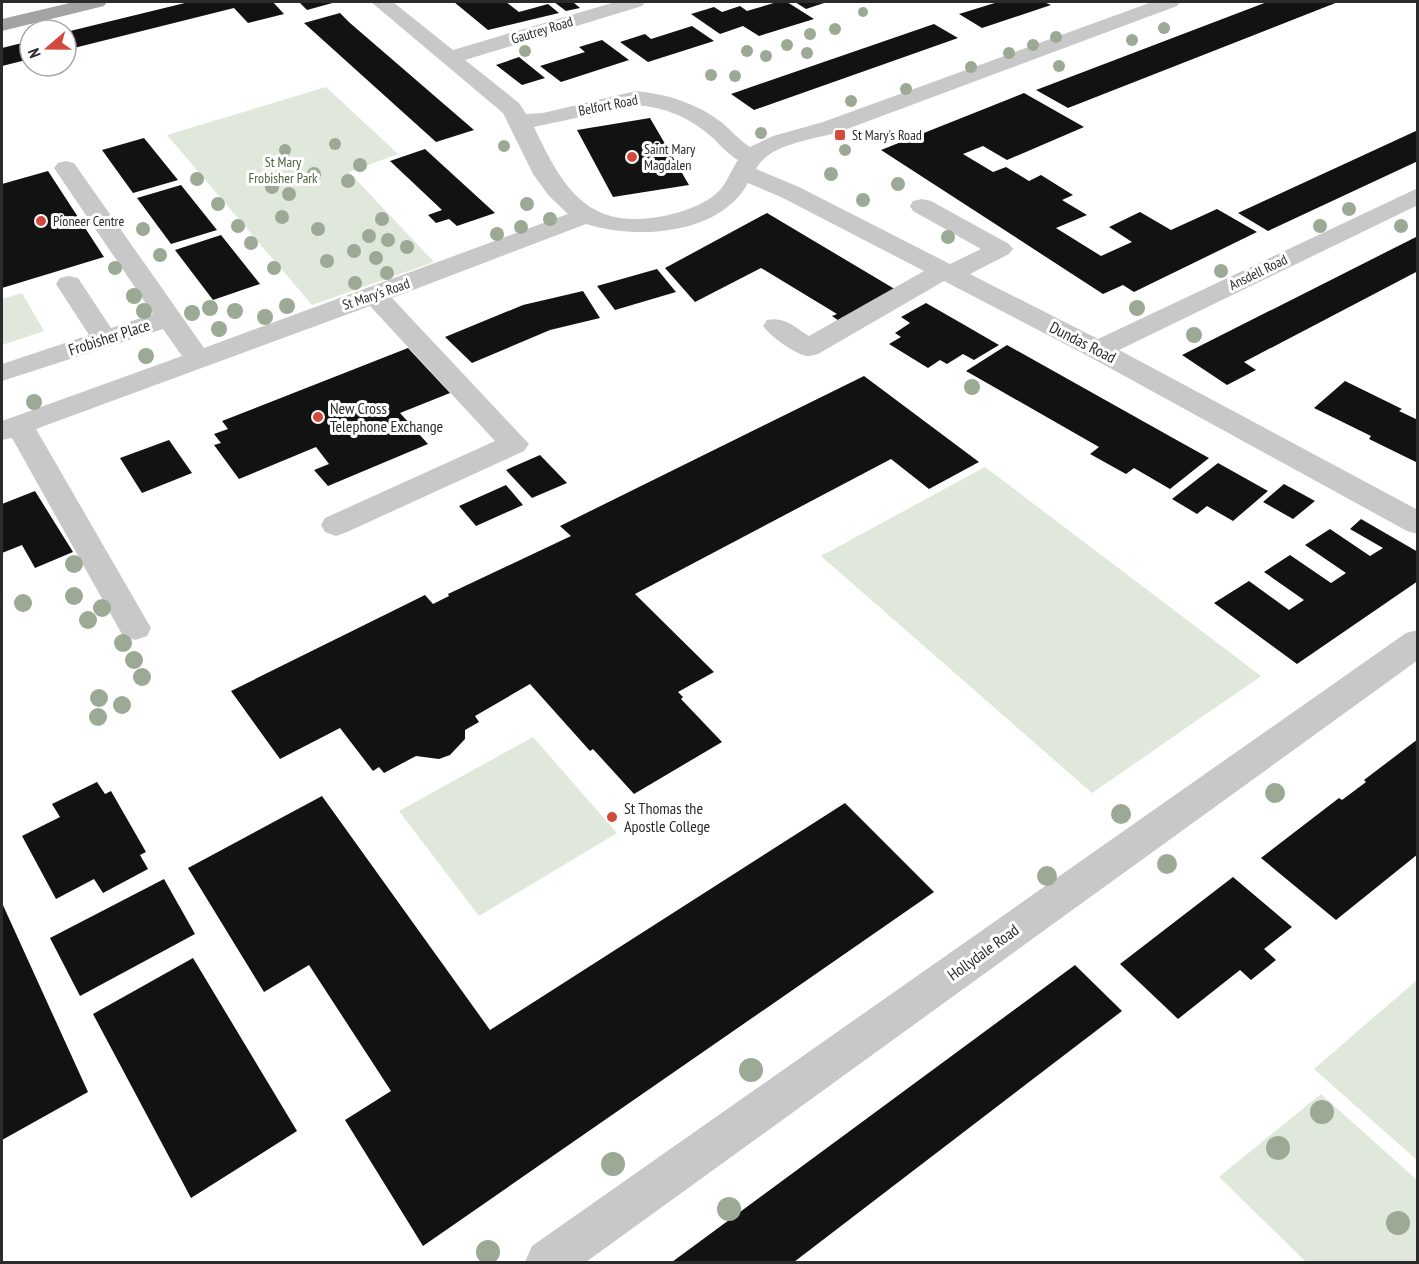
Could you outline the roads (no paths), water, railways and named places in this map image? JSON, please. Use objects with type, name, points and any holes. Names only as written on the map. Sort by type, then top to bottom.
[{"type":"main road","points":[[2,25],[97,2]]},
{"type":"street","points":[[381,2],[511,108],[520,121],[545,174],[568,202],[584,215],[606,223],[627,226],[673,222],[708,209],[725,198],[747,165],[778,143],[831,127],[1170,2]]},
{"type":"street","name":"Gautrey Road","points":[[448,58],[635,2]]},
{"type":"street","name":"Belfort Road","points":[[520,121],[543,120],[636,98],[651,99],[683,108],[721,134],[740,153],[747,165]]},
{"type":"street","name":"Dundas Road","points":[[747,165],[790,192],[1098,350],[1418,524]]},
{"type":"street","points":[[66,168],[169,318]]},
{"type":"street","name":"Ansdell Road","points":[[1098,350],[1418,195]]},
{"type":"street","points":[[776,326],[808,348],[946,272],[1000,249],[922,206]]},
{"type":"street","name":"St Mary's Road","points":[[10,428],[571,223],[584,215]]},
{"type":"street","points":[[69,284],[104,339]]},
{"type":"street","points":[[336,525],[514,444],[374,295]]},
{"type":"street","name":"Frobisher Place","points":[[2,373],[169,318],[198,358]]},
{"type":"street","points":[[10,428],[135,628]]},
{"type":"street","name":"Hollydale Road","points":[[548,1263],[1418,642]]},
{"type":"place","name":"St Mary's Road","points":[[840,135]]},
{"type":"place","name":"Saint Mary Magdalen","points":[[632,157]]},
{"type":"place","name":"Pioneer Centre","points":[[41,221]]},
{"type":"place","name":"New Cross Telephone Exchange","points":[[318,417]]},
{"type":"place","name":"St Thomas the Apostle College","points":[[612,817]]},
{"type":"park label","name":"St Mary Frobisher Park","points":[[283,170]]}]
